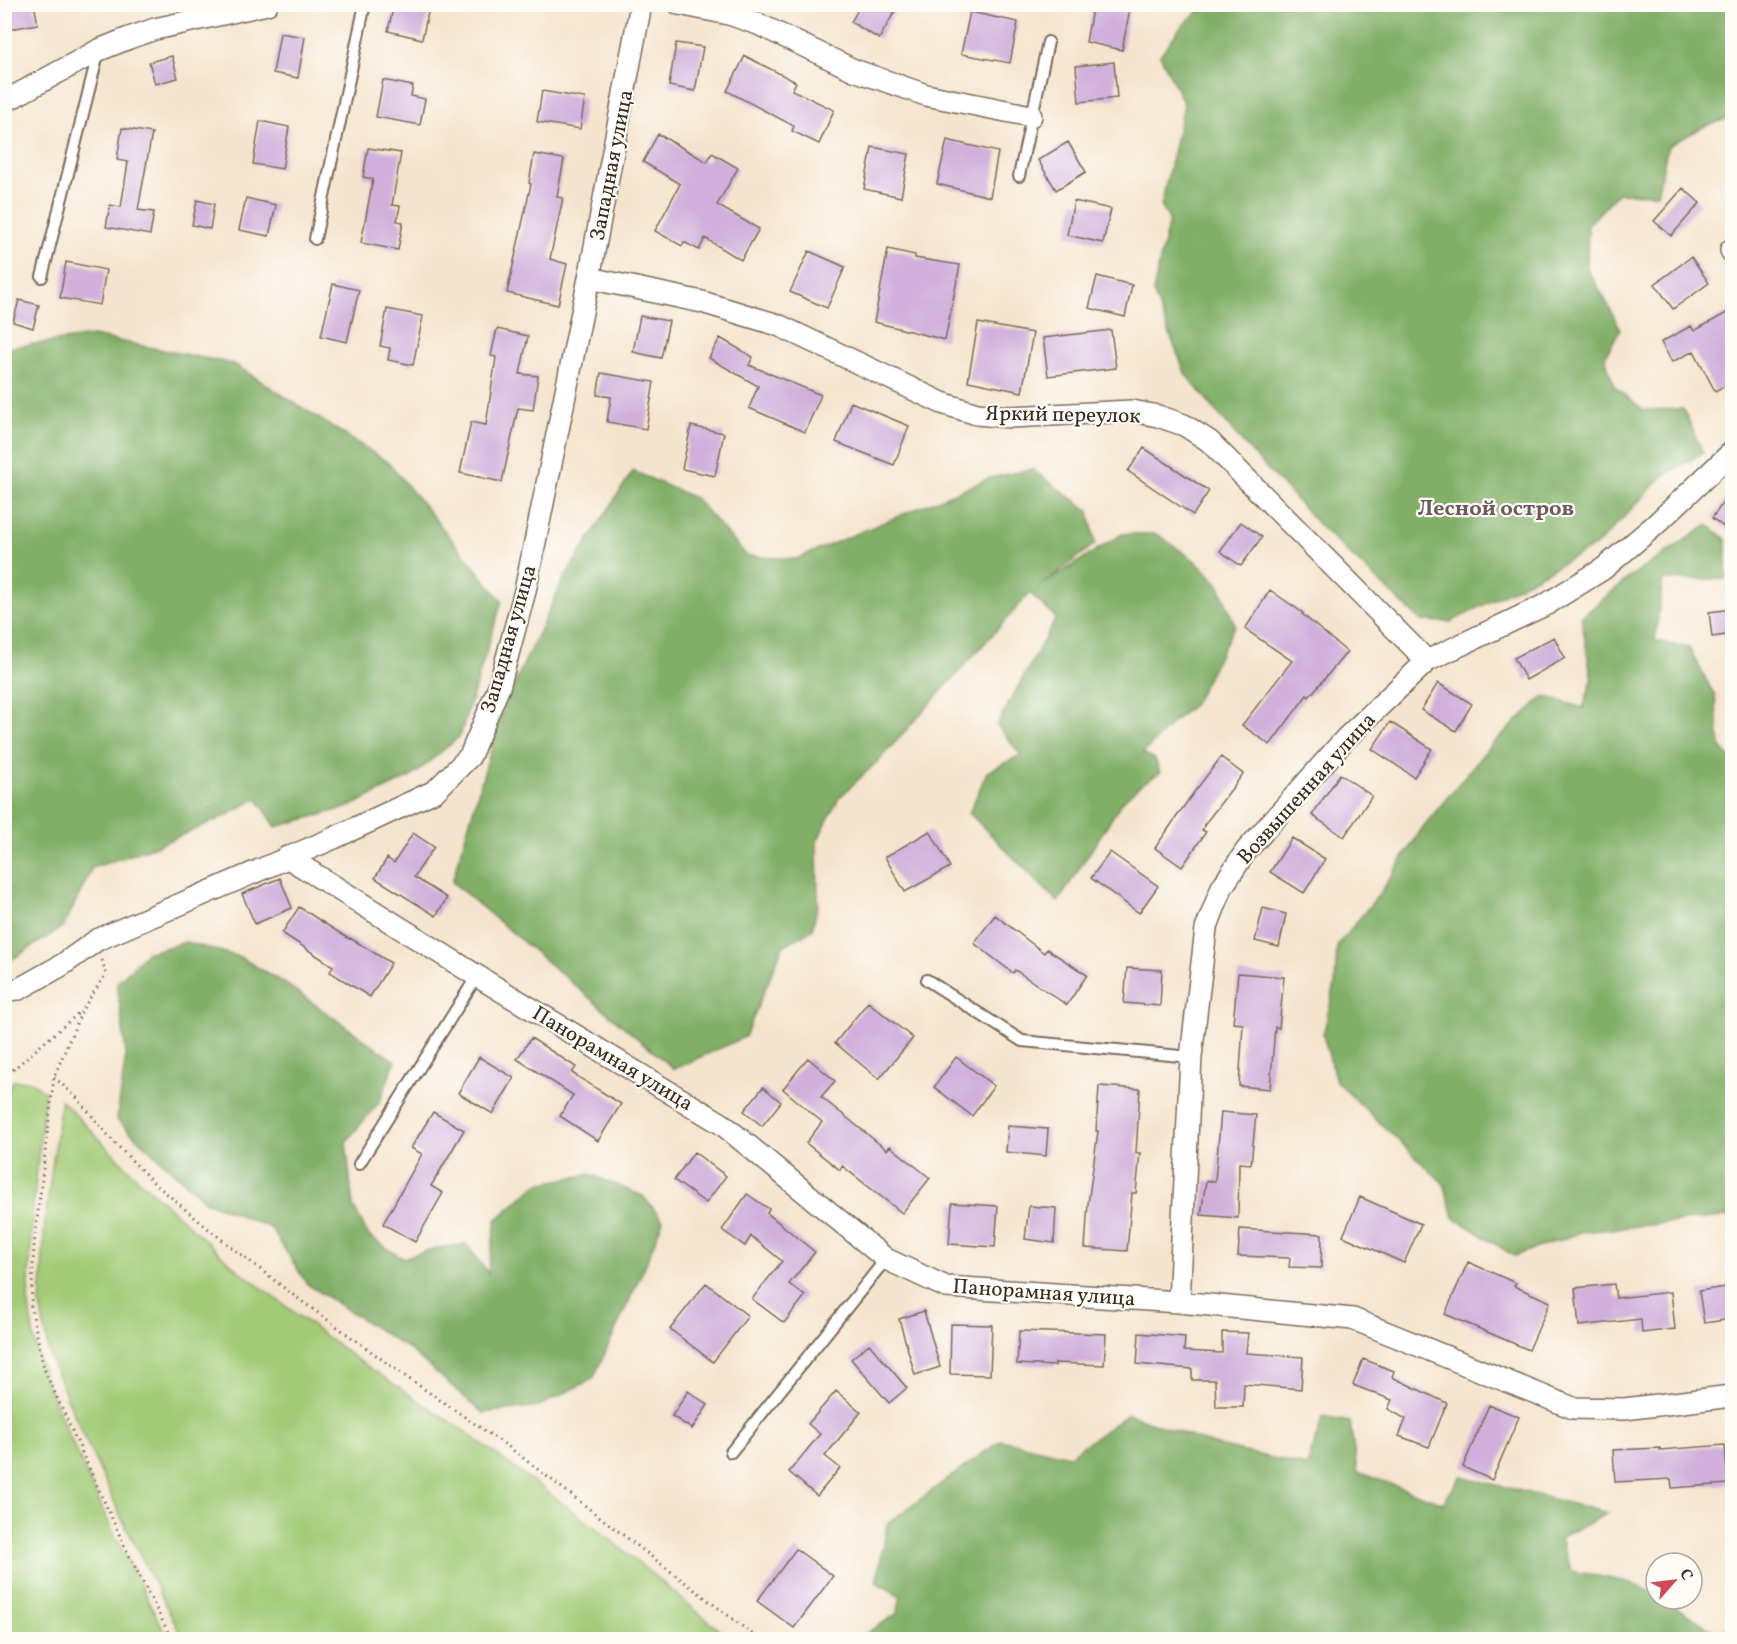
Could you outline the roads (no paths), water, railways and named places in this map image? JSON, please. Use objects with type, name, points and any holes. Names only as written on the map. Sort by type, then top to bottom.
[{"type":"street","points":[[4,102],[99,50],[155,28],[267,4]]},
{"type":"street","name":"Западная улица","points":[[4,990],[19,989],[62,965],[97,940],[334,838],[435,790],[470,756],[499,687],[525,591],[589,278],[641,4]]},
{"type":"street","points":[[680,4],[729,14],[758,24],[854,70],[926,95],[1031,116]]},
{"type":"street","name":"Яркий переулок","points":[[589,278],[702,302],[778,325],[942,403],[977,414],[1010,417],[1132,411],[1158,416],[1184,425],[1209,441],[1427,661]]},
{"type":"street","name":"Возвышенная улица","points":[[1179,1302],[1191,1057],[1206,929],[1222,887],[1246,850],[1338,747],[1427,661],[1547,604],[1603,569],[1654,526],[1732,452]]},
{"type":"street","name":"Панорамная улица","points":[[287,857],[477,976],[722,1124],[886,1259],[946,1287],[1179,1302],[1353,1319],[1573,1408],[1624,1409],[1732,1396]]},
{"type":"lane","points":[[315,239],[364,4]]},
{"type":"lane","points":[[1019,176],[1048,42]]},
{"type":"lane","points":[[42,277],[99,50]]},
{"type":"lane","points":[[359,1164],[477,976]]},
{"type":"lane","points":[[927,980],[1022,1041],[1191,1057]]},
{"type":"lane","points":[[731,1452],[886,1259]]},
{"type":"district","name":"Лесной остров","points":[[1496,507]]}]
